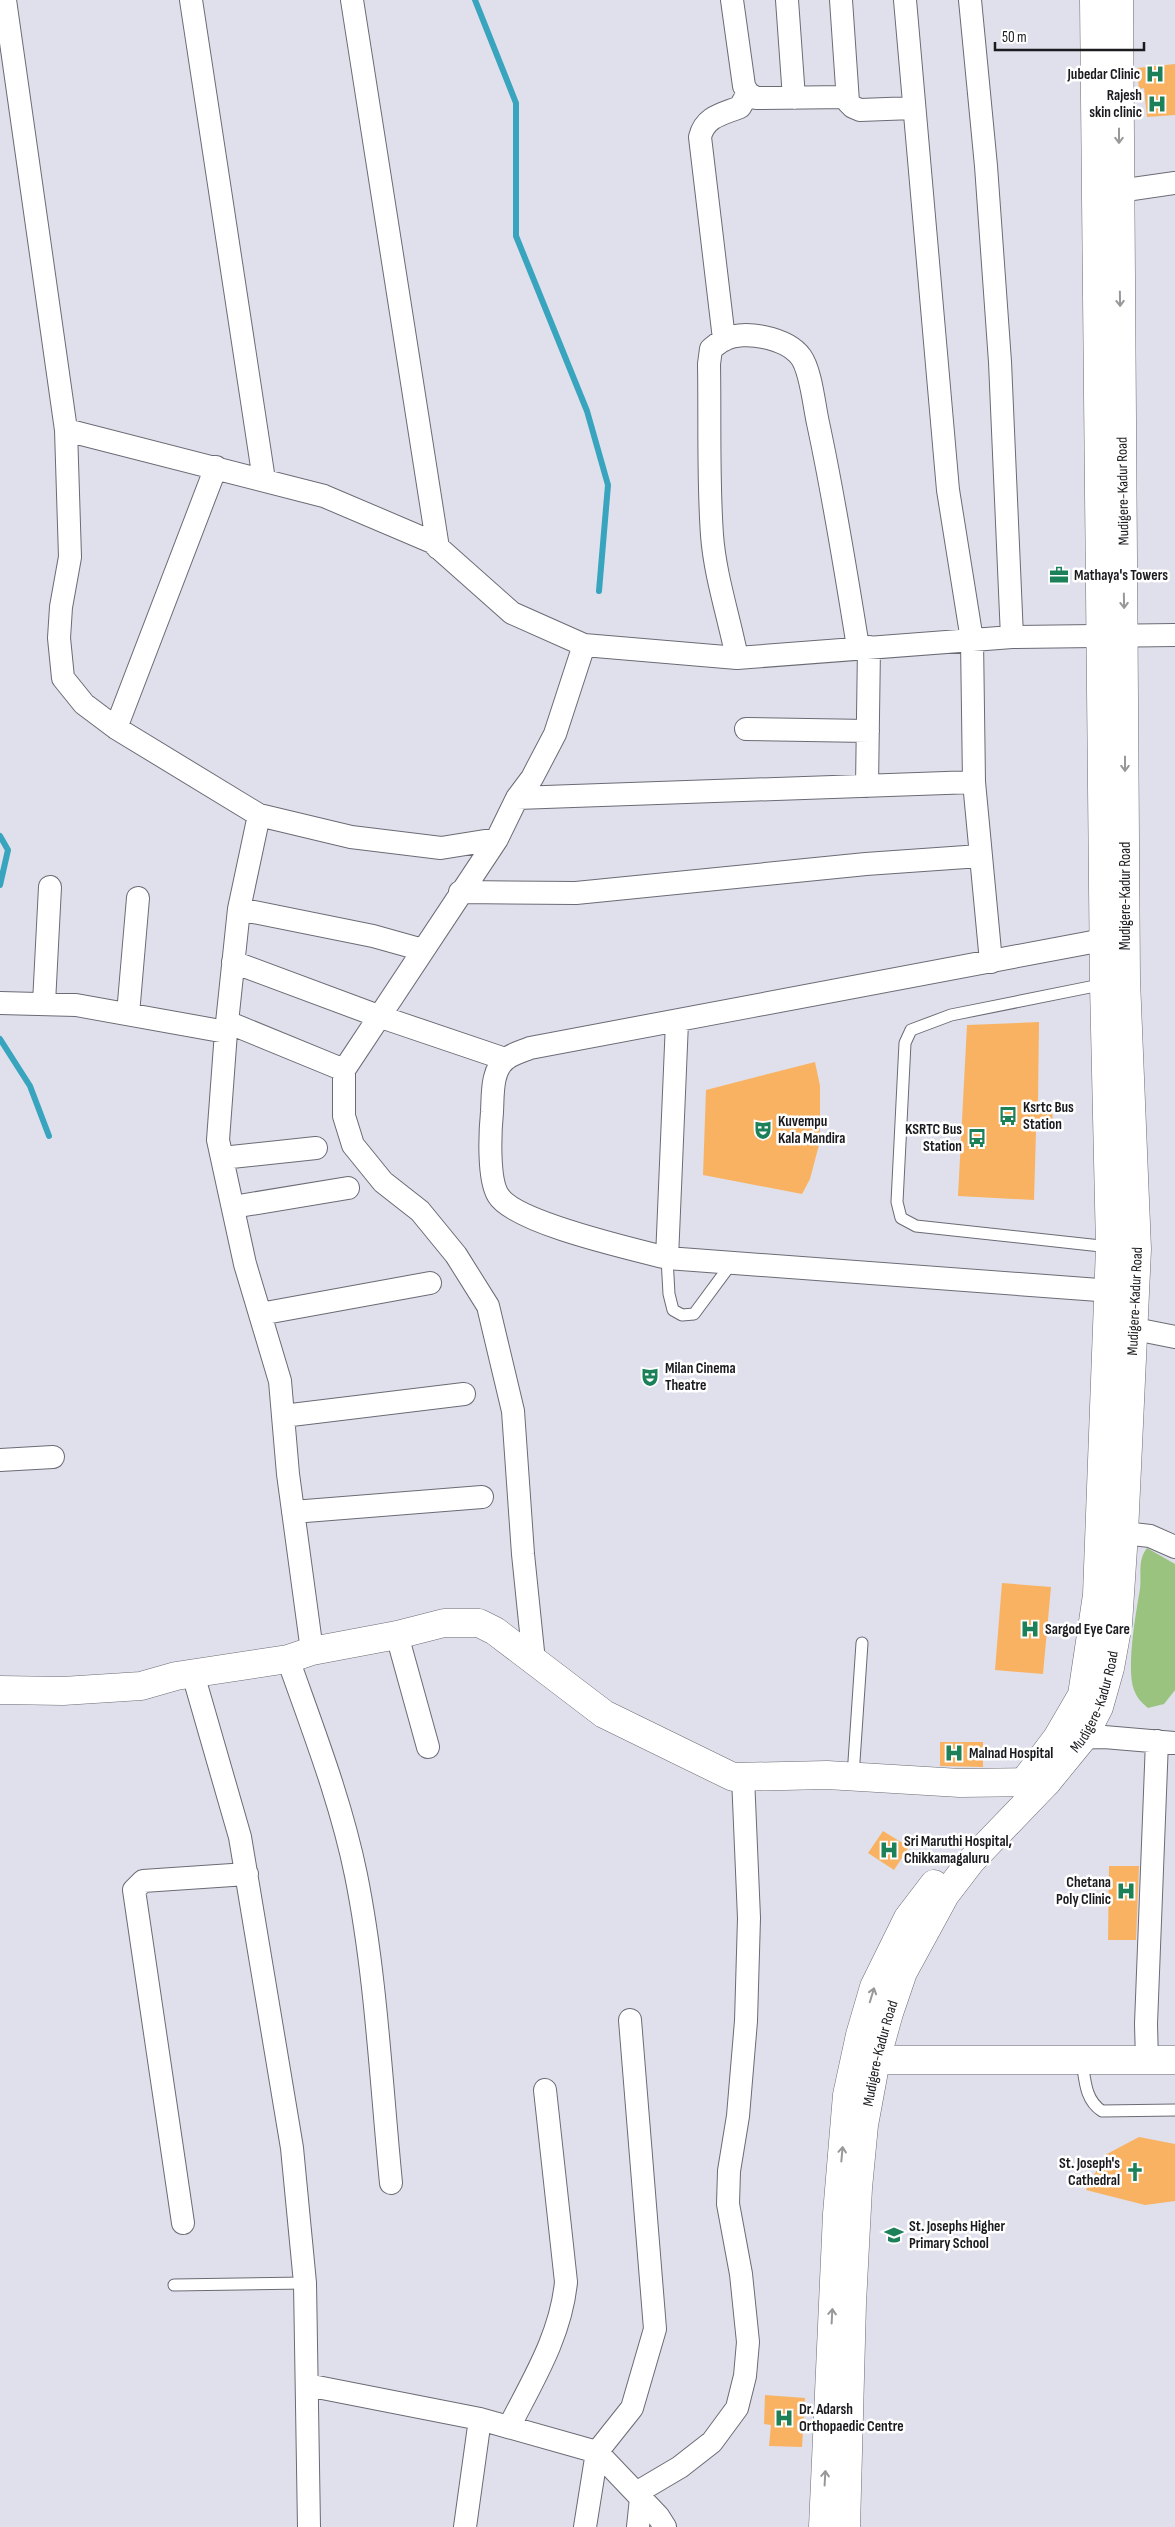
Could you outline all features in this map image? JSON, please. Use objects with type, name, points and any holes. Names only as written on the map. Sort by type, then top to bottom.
[{"type":"main road","name":"Mudigere-Kadur Road","points":[[1094,0],[1113,636]]},
{"type":"main road","name":"Mudigere-Kadur Road","points":[[846,2527],[852,2303],[858,2188],[864,2125],[876,2060],[889,2012],[903,1972],[945,1895],[1070,1738],[1099,1707],[1110,1668],[1118,1624],[1135,1329],[1135,1293],[1123,1248],[1115,982],[1113,636],[1119,191],[1119,0]]},
{"type":"main road","name":"Mudigere-Kadur Road","points":[[1070,1738],[1082,1695],[1095,1618],[1108,1291],[1123,1248]]},
{"type":"main road","points":[[0,1690],[63,1691],[141,1686],[193,1674],[397,1635],[444,1622],[479,1624],[495,1631],[604,1714],[733,1777],[827,1775],[960,1783],[1035,1782]]},
{"type":"main road","name":"Mudigere-Kadur Road","points":[[823,2527],[837,2214],[847,2095],[860,2034],[874,1987],[908,1918],[966,1840],[1035,1782]]},
{"type":"main road","points":[[876,2060],[1175,2060]]},
{"type":"street","points":[[5,0],[66,430],[70,557],[61,607],[59,638],[63,678],[84,704],[116,728],[259,815],[351,837],[441,848],[497,839]]},
{"type":"street","points":[[191,0],[264,480]]},
{"type":"street","points":[[352,0],[438,548]]},
{"type":"street","points":[[732,0],[744,86],[748,93],[756,98],[847,97]]},
{"type":"street","points":[[787,0],[794,98]]},
{"type":"street","points":[[841,0],[847,97],[852,107],[860,110],[913,108]]},
{"type":"street","points":[[905,0],[948,490],[972,640],[974,782],[991,962]]},
{"type":"street","points":[[970,0],[986,166],[1000,362],[1012,637]]},
{"type":"street","points":[[724,339],[700,136],[704,123],[740,107],[748,93]]},
{"type":"street","points":[[1119,191],[1175,183]]},
{"type":"street","points":[[737,658],[727,606],[719,585],[712,536],[709,364],[712,349],[724,339],[738,336],[773,338],[787,345],[801,357],[809,380],[837,513],[864,647],[868,731],[867,786]]},
{"type":"street","points":[[66,430],[324,496],[432,542],[512,613],[584,645],[737,658],[1012,637],[1175,635]]},
{"type":"street","points":[[116,728],[216,467]]},
{"type":"street","points":[[534,1661],[523,1554],[513,1411],[488,1306],[456,1255],[420,1211],[383,1182],[353,1145],[344,1116],[344,1070],[381,1018],[460,892],[497,839],[517,798],[532,778],[555,734],[584,645]]},
{"type":"street","points":[[746,729],[868,731]]},
{"type":"street","points":[[517,798],[974,782]]},
{"type":"street","points":[[259,815],[239,909],[226,1027],[218,1140],[260,1314],[280,1381],[293,1512],[300,1655],[356,1874],[366,1932],[391,2183]]},
{"type":"street","points":[[460,892],[576,892],[866,864],[980,856]]},
{"type":"street","points":[[44,1003],[50,887]]},
{"type":"street","points":[[128,1014],[138,898]]},
{"type":"street","points":[[239,909],[373,936],[423,950]]},
{"type":"street","points":[[1115,938],[677,1022],[530,1048],[505,1059],[495,1073],[492,1116],[492,1178],[498,1196],[517,1212],[548,1224],[667,1258],[1135,1293]]},
{"type":"street","points":[[233,962],[381,1018],[505,1059]]},
{"type":"street","points":[[0,1003],[76,1005],[226,1027],[344,1070]]},
{"type":"street","points":[[667,1258],[677,1022]]},
{"type":"street","points":[[222,1158],[316,1148]]},
{"type":"street","points":[[233,1207],[348,1188]]},
{"type":"street","points":[[260,1314],[430,1284]]},
{"type":"street","points":[[1135,1329],[1175,1337]]},
{"type":"street","points":[[283,1416],[464,1394]]},
{"type":"street","points":[[0,1460],[53,1457]]},
{"type":"street","points":[[293,1512],[482,1497]]},
{"type":"street","points":[[1124,1533],[1150,1536],[1175,1547]]},
{"type":"street","points":[[397,1635],[428,1747]]},
{"type":"street","points":[[193,1674],[240,1837],[292,2148],[305,2284],[309,2527]]},
{"type":"street","points":[[1070,1738],[1104,1737],[1166,1742],[1146,2024],[1148,2061]]},
{"type":"street","points":[[638,2527],[649,2508],[680,2467],[712,2442],[737,2408],[745,2376],[747,2332],[741,2274],[728,2204],[729,2171],[738,2116],[747,1993],[749,1918],[743,1777]]},
{"type":"street","points":[[183,2223],[134,1890],[143,1881],[247,1874]]},
{"type":"street","points":[[585,2527],[597,2452],[632,2408],[655,2330],[630,2020]]},
{"type":"street","points":[[509,2427],[548,2352],[563,2308],[566,2282],[545,2090]]},
{"type":"street","points":[[307,2385],[480,2419],[597,2452],[649,2508]]},
{"type":"street","points":[[465,2527],[480,2419]]},
{"type":"lane","points":[[1115,982],[951,1014],[911,1030],[905,1043],[897,1202],[901,1218],[916,1226],[1123,1248]]},
{"type":"lane","points":[[667,1258],[669,1294],[673,1310],[682,1315],[694,1314],[731,1264]]},
{"type":"lane","points":[[853,1776],[862,1643]]},
{"type":"lane","points":[[1082,2061],[1088,2094],[1093,2105],[1102,2112],[1175,2110]]},
{"type":"lane","points":[[174,2285],[305,2284]]},
{"type":"green space","points":[[1147,1548],[1175,1564],[1175,1690],[1164,1704],[1148,1708],[1135,1693],[1131,1668],[1132,1640],[1140,1589],[1141,1563]]},
{"type":"building","points":[[1175,64],[1175,115],[1147,117],[1144,88],[1139,89],[1137,68]]},
{"type":"building","name":"Ksrtc Bus Station","points":[[1039,1022],[1038,1102],[1052,1102],[1053,1131],[1036,1131],[1034,1200],[958,1196],[967,1025]]},
{"type":"building","name":"Kuvempu Kala Mandira","points":[[815,1062],[820,1086],[820,1141],[810,1179],[802,1194],[703,1175],[706,1090]]},
{"type":"building","points":[[1002,1583],[1051,1587],[1043,1674],[995,1670]]},
{"type":"building","points":[[940,1742],[983,1742],[983,1767],[940,1766]]},
{"type":"building","name":"Sri Maruthi Hospital, Chikkamagaluru","points":[[883,1831],[909,1847],[894,1870],[868,1853]]},
{"type":"building","points":[[1109,1866],[1139,1866],[1136,1940],[1108,1940]]},
{"type":"building","name":"St. Joseph's Cathedral","points":[[1139,2137],[1175,2144],[1175,2201],[1145,2205],[1086,2190],[1105,2155]]},
{"type":"building","points":[[765,2395],[805,2398],[802,2447],[769,2446],[771,2425],[764,2424]]},
{"type":"waterway","points":[[475,0],[516,103],[516,236],[587,411],[608,485],[599,591]]},
{"type":"waterway","points":[[0,836],[8,850],[0,885]]},
{"type":"waterway","points":[[0,1039],[30,1086],[49,1136]]},
{"type":"place","name":"Jubedar Clinic","points":[[1155,74]]},
{"type":"place","name":"Rajesh skin clinic","points":[[1157,104]]},
{"type":"place","name":"Mathaya's Towers","points":[[1059,575]]},
{"type":"place","name":"Ksrtc Bus Station","points":[[1008,1116]]},
{"type":"place","name":"Kuvempu Kala Mandira","points":[[763,1130]]},
{"type":"place","name":"KSRTC Bus Station","points":[[977,1138]]},
{"type":"place","name":"Milan Cinema Theatre","points":[[650,1377]]},
{"type":"place","name":"Sargod Eye Care","points":[[1030,1629]]},
{"type":"place","name":"Malnad Hospital","points":[[954,1753]]},
{"type":"place","name":"Sri Maruthi Hospital, Chikkamagaluru","points":[[889,1850]]},
{"type":"place","name":"Chetana Poly Clinic","points":[[1126,1891]]},
{"type":"place","name":"St. Joseph's Cathedral","points":[[1135,2172]]},
{"type":"place","name":"St. Josephs Higher Primary School","points":[[894,2235]]},
{"type":"place","name":"Dr. Adarsh Orthopaedic Centre","points":[[784,2418]]}]
